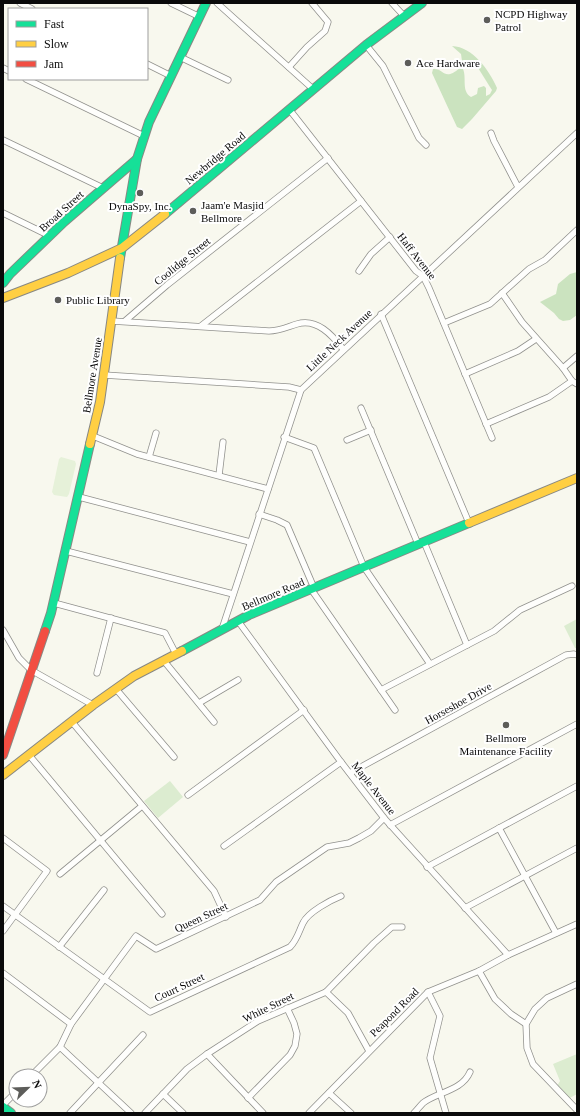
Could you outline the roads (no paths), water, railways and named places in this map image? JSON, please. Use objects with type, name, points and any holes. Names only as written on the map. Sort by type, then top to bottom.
[{"type":"main road","name":"Bellmore Avenue","points":[[3,755],[54,603],[93,436],[100,402],[122,248],[137,159],[144,136],[206,3]]},
{"type":"main road","name":"Newbridge Road","points":[[3,298],[68,273],[122,248],[186,198],[366,45],[422,3]]},
{"type":"main road","name":"Broad Street","points":[[3,283],[10,274],[50,236],[137,159]]},
{"type":"main road","name":"Bellmore Road","points":[[3,775],[93,705],[134,676],[222,629],[364,567],[577,478]]},
{"type":"main road","points":[[3,1106],[11,1113]]},
{"type":"street","points":[[20,3],[30,8]]},
{"type":"street","points":[[171,3],[200,17]]},
{"type":"street","points":[[217,3],[313,89]]},
{"type":"street","points":[[289,68],[307,47],[322,35],[328,25],[328,22],[312,3]]},
{"type":"street","points":[[392,3],[404,16]]},
{"type":"street","points":[[366,45],[383,66],[419,138],[426,146]]},
{"type":"street","points":[[180,57],[228,80]]},
{"type":"street","points":[[148,64],[171,76]]},
{"type":"street","points":[[28,80],[144,136]]},
{"type":"street","name":"Haff Avenue","points":[[290,109],[416,271],[423,276],[492,438]]},
{"type":"street","points":[[491,133],[518,187]]},
{"type":"street","name":"Little Neck Avenue","points":[[222,629],[284,437],[301,390],[577,133]]},
{"type":"street","points":[[3,140],[103,188]]},
{"type":"street","name":"Coolidge Street","points":[[125,321],[173,280],[328,158]]},
{"type":"street","points":[[201,326],[361,200]]},
{"type":"street","points":[[3,213],[50,236]]},
{"type":"street","points":[[444,323],[490,304],[529,269],[545,260],[577,230]]},
{"type":"street","points":[[359,271],[371,254],[390,237]]},
{"type":"street","points":[[486,424],[549,397],[574,383],[563,368],[522,322],[502,294]]},
{"type":"street","points":[[381,314],[469,523]]},
{"type":"street","points":[[112,320],[269,331],[282,330],[298,323],[312,324],[325,330],[344,349]]},
{"type":"street","points":[[465,374],[518,351],[536,338]]},
{"type":"street","points":[[563,368],[577,356]]},
{"type":"street","points":[[104,375],[289,387],[301,390]]},
{"type":"street","points":[[361,408],[467,645]]},
{"type":"street","points":[[347,440],[371,430]]},
{"type":"street","points":[[149,457],[156,433]]},
{"type":"street","points":[[93,436],[137,454],[268,489]]},
{"type":"street","points":[[284,437],[314,448],[364,567],[430,664]]},
{"type":"street","points":[[220,475],[223,442]]},
{"type":"street","points":[[79,497],[250,542]]},
{"type":"street","points":[[259,514],[287,525],[313,589],[395,710]]},
{"type":"street","points":[[66,551],[233,594]]},
{"type":"street","points":[[381,690],[494,631],[520,610],[572,586]]},
{"type":"street","points":[[54,603],[165,633],[176,654]]},
{"type":"street","points":[[97,673],[111,618]]},
{"type":"street","name":"Maple Avenue","points":[[238,621],[341,762],[384,818],[508,955]]},
{"type":"street","points":[[3,630],[19,658],[31,670],[93,705]]},
{"type":"street","name":"Horseshoe Drive","points":[[350,773],[566,655],[577,655]]},
{"type":"street","points":[[164,661],[214,722]]},
{"type":"street","points":[[199,703],[238,680]]},
{"type":"street","points":[[116,689],[174,757]]},
{"type":"street","points":[[188,794],[304,710]]},
{"type":"street","points":[[72,722],[214,892],[226,917]]},
{"type":"street","points":[[390,825],[577,724]]},
{"type":"street","points":[[29,755],[162,914]]},
{"type":"street","points":[[224,846],[341,762]]},
{"type":"street","points":[[427,867],[577,786]]},
{"type":"street","points":[[60,874],[142,806]]},
{"type":"street","name":"Queen Street","points":[[40,1068],[60,1047],[71,1024],[136,936],[156,949],[226,917],[260,900],[276,882],[326,847],[349,842],[359,838],[372,831],[384,818]]},
{"type":"street","points":[[499,828],[556,933]]},
{"type":"street","points":[[3,838],[47,871],[3,931]]},
{"type":"street","points":[[465,908],[577,848]]},
{"type":"street","points":[[59,947],[104,890]]},
{"type":"street","name":"Court Street","points":[[3,906],[150,1012],[290,947],[295,942],[304,920],[328,901],[341,896]]},
{"type":"street","name":"Peapond Road","points":[[309,1113],[428,992],[577,924]]},
{"type":"street","name":"White Street","points":[[145,1113],[186,1069],[258,1021],[326,992],[374,943],[392,927],[402,927]]},
{"type":"street","points":[[479,970],[495,999],[511,1014],[526,1024]]},
{"type":"street","points":[[3,973],[71,1024]]},
{"type":"street","points":[[577,984],[547,998],[535,1009],[526,1024],[527,1048],[533,1064],[577,1110]]},
{"type":"street","points":[[326,992],[348,1013],[369,1051]]},
{"type":"street","points":[[428,992],[440,1016],[430,1058],[446,1113]]},
{"type":"street","points":[[248,1098],[290,1055],[295,1046],[297,1034],[287,1008]]},
{"type":"street","points":[[70,1113],[143,1035]]},
{"type":"street","points":[[60,1047],[131,1113]]},
{"type":"street","points":[[207,1054],[263,1113]]},
{"type":"street","points":[[414,1113],[423,1103],[461,1084],[468,1077],[470,1072]]},
{"type":"street","points":[[329,1093],[351,1113]]},
{"type":"street","points":[[163,1094],[183,1113]]},
{"type":"place","name":"NCPD Highway Patrol","points":[[487,20]]},
{"type":"place","name":"Ace Hardware","points":[[408,63]]},
{"type":"place","name":"DynaSpy, Inc.","points":[[140,193]]},
{"type":"place","name":"Jaam'e Masjid Bellmore","points":[[193,211]]},
{"type":"place","name":"Public Library","points":[[58,300]]},
{"type":"place","name":"Bellmore Maintenance Facility","points":[[506,725]]}]
